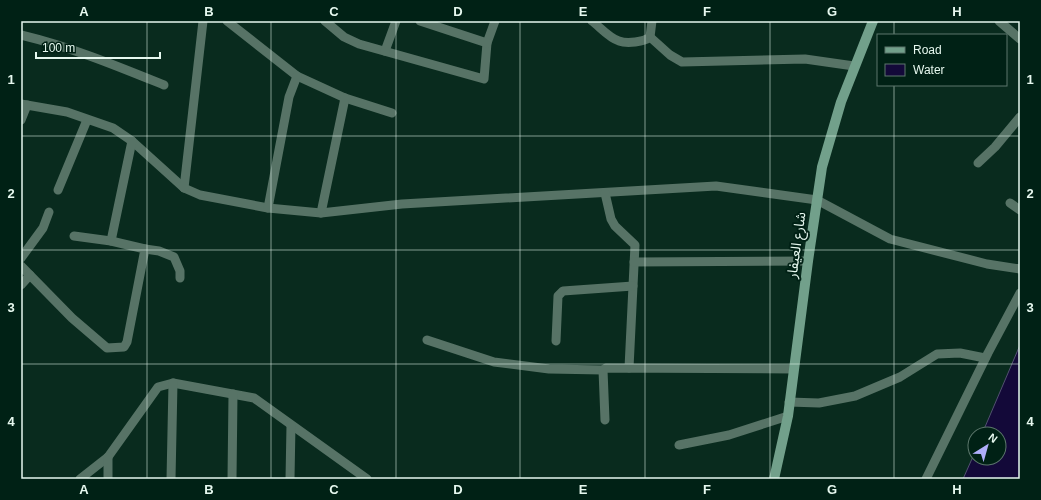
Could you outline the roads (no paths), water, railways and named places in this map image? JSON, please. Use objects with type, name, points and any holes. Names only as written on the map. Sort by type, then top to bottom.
[{"type":"main road","name":"شارع العيفار","points":[[774,479],[788,416],[817,200],[829,141],[854,66],[873,21]]},
{"type":"street","points":[[184,188],[203,21]]},
{"type":"street","points":[[227,21],[297,76],[345,98],[392,114]]},
{"type":"street","points":[[325,21],[344,37],[385,51],[484,78],[487,43],[495,21]]},
{"type":"street","points":[[385,51],[396,21]]},
{"type":"street","points":[[420,21],[487,43]]},
{"type":"street","points":[[592,21],[619,41],[641,41],[650,37]]},
{"type":"street","points":[[650,37],[652,21]]},
{"type":"street","points":[[999,21],[1020,38]]},
{"type":"street","points":[[21,35],[63,46],[164,85]]},
{"type":"street","points":[[650,37],[670,55],[682,62],[805,59],[854,66]]},
{"type":"street","points":[[268,208],[289,97],[297,76]]},
{"type":"street","points":[[321,213],[345,98]]},
{"type":"street","points":[[21,120],[24,104],[67,112],[113,128],[132,142],[184,188],[200,195],[268,208],[321,213],[402,204],[674,190],[694,186],[716,186],[817,200],[890,239],[987,264],[1020,269]]},
{"type":"street","points":[[978,163],[995,147],[1020,116]]},
{"type":"street","points":[[58,190],[87,120]]},
{"type":"street","points":[[111,241],[132,142]]},
{"type":"street","points":[[605,193],[611,218],[615,226],[635,245],[629,368]]},
{"type":"street","points":[[1010,203],[1020,210]]},
{"type":"street","points":[[21,258],[43,228],[49,212]]},
{"type":"street","points":[[74,236],[111,241],[159,251],[174,257],[180,270],[180,278]]},
{"type":"street","points":[[21,266],[72,318],[107,348],[119,348],[124,347],[127,342],[145,249]]},
{"type":"street","points":[[634,262],[808,261]]},
{"type":"street","points":[[21,285],[30,275]]},
{"type":"street","points":[[556,341],[558,296],[563,291],[633,286]]},
{"type":"street","points":[[926,479],[985,358],[1020,293]]},
{"type":"street","points":[[427,340],[494,362],[549,369],[794,369]]},
{"type":"street","points":[[789,402],[819,403],[855,396],[900,376],[938,354],[960,353],[985,358]]},
{"type":"street","points":[[603,370],[605,420]]},
{"type":"street","points":[[171,479],[173,383]]},
{"type":"street","points":[[80,479],[108,457],[158,387],[173,383],[254,398],[367,479]]},
{"type":"street","points":[[232,479],[233,394]]},
{"type":"street","points":[[679,445],[729,435],[788,416]]},
{"type":"street","points":[[290,479],[291,425]]},
{"type":"street","points":[[108,457],[108,479]]},
{"type":"street","points":[[352,468],[352,479]]},
{"type":"water","points":[[1020,345],[1020,479],[963,479],[969,466],[1007,466],[1007,426],[985,426]]}]
